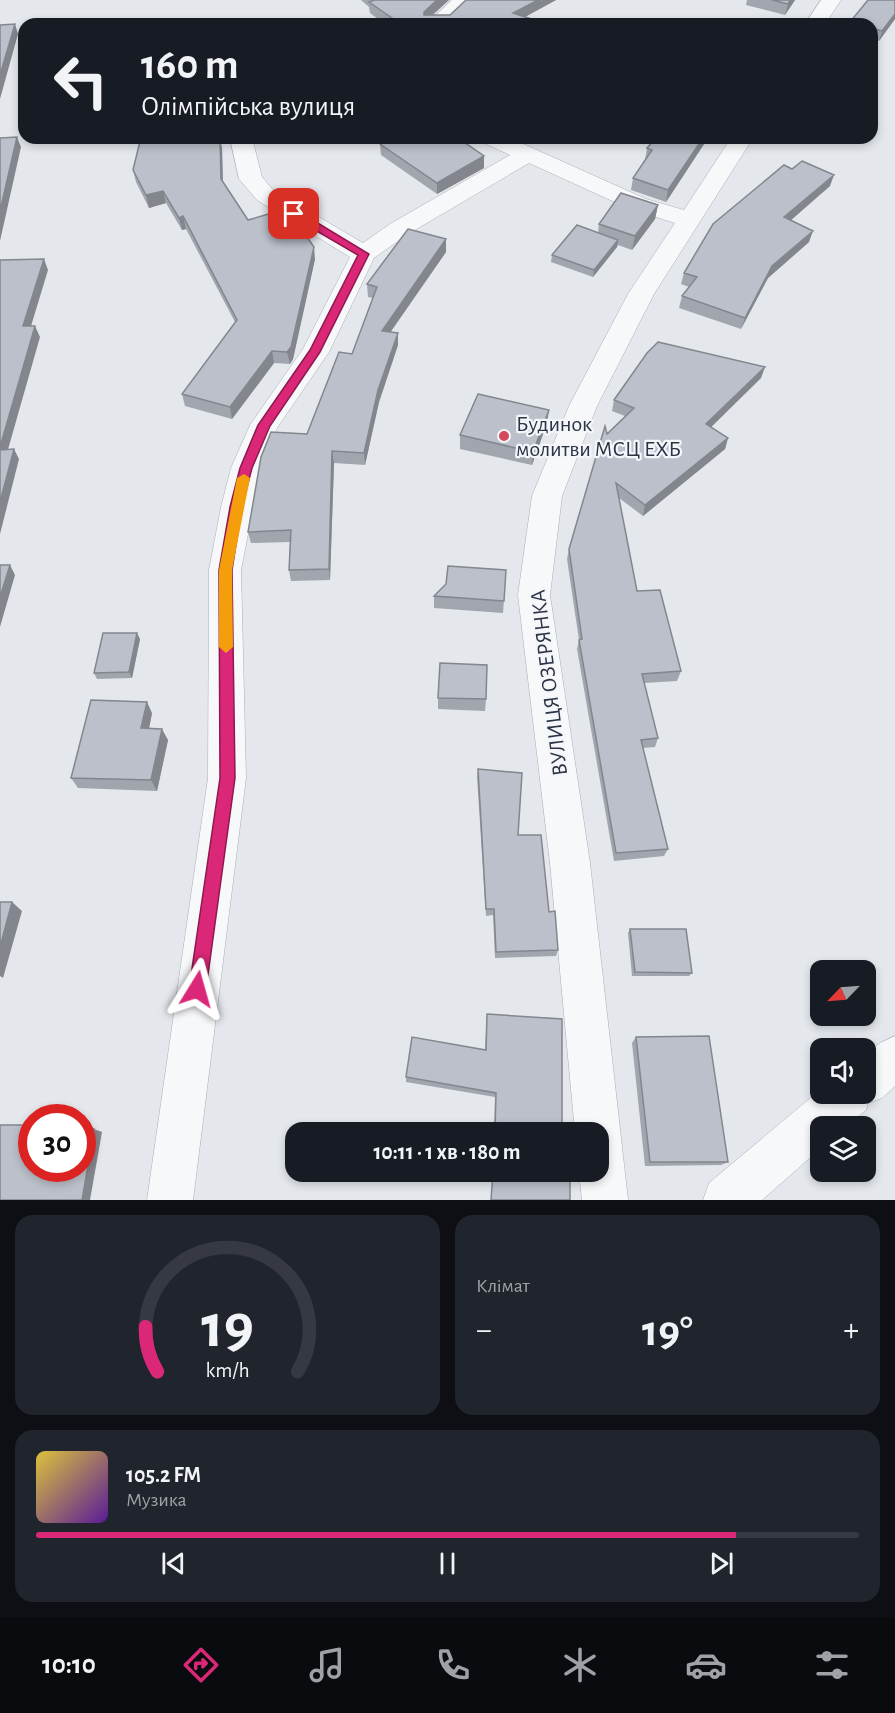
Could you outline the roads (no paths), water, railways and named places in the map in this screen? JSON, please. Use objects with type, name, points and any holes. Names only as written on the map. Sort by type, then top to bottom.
[{"type":"street","points":[[443,18],[464,0]]},
{"type":"street","points":[[819,18],[831,0]]},
{"type":"street","points":[[242,144],[251,180],[265,195],[364,254]]},
{"type":"street","points":[[506,144],[638,204],[690,219]]},
{"type":"street","name":"ВУЛИЦЯ ОЗЕРЯНКА","points":[[597,1122],[570,863],[534,595],[547,495],[583,406],[641,294],[738,144]]},
{"type":"street","points":[[170,1200],[227,778],[225,570],[236,507],[246,468],[264,425],[315,352],[364,254],[399,229],[528,154]]},
{"type":"street","points":[[876,1074],[895,1058]]},
{"type":"street","points":[[726,1200],[838,1104]]},
{"type":"street","name":"ВУЛИЦЯ ОЗЕРЯНКА","points":[[603,1182],[605,1200]]},
{"type":"place","name":"Будинок молитви МСЦ ЕХБ","points":[[504,436]]}]
